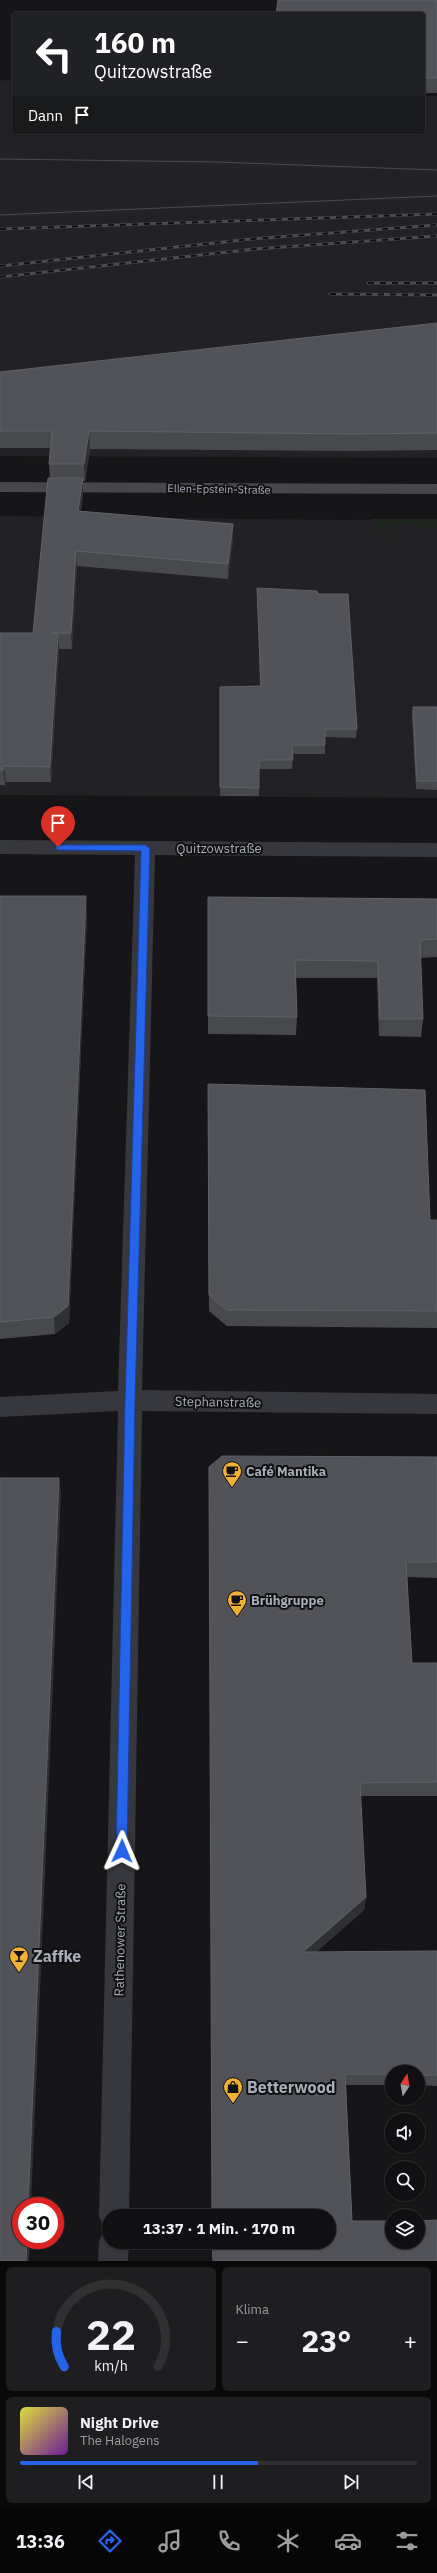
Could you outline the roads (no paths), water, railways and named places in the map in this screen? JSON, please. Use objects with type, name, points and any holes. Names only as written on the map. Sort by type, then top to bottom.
[{"type":"main road","name":"Ellen-Epstein-Straße","points":[[0,487],[342,490],[437,489]]},
{"type":"street","name":"Quitzowstraße","points":[[0,847],[437,850]]},
{"type":"street","name":"Rathenower Straße","points":[[114,2209],[130,1401],[145,848]]},
{"type":"street","name":"Stephanstraße","points":[[0,1407],[52,1402],[130,1401],[437,1404]]},
{"type":"street","points":[[113,2261],[114,2249]]},
{"type":"tram line","points":[[0,159],[216,162],[437,170]]},
{"type":"tram line","points":[[0,215],[437,196]]},
{"type":"railway","points":[[0,229],[437,214]]},
{"type":"railway","points":[[0,266],[252,239],[437,225]]},
{"type":"railway","points":[[0,277],[255,249],[437,236]]},
{"type":"railway","points":[[368,283],[437,283]]},
{"type":"railway","points":[[330,294],[437,295]]},
{"type":"place","name":"Café Mantika","points":[[232,1488]]},
{"type":"place","name":"Brühgruppe","points":[[237,1617]]},
{"type":"place","name":"Zaffke","points":[[19,1973]]},
{"type":"place","name":"Betterwood","points":[[233,2104]]}]
